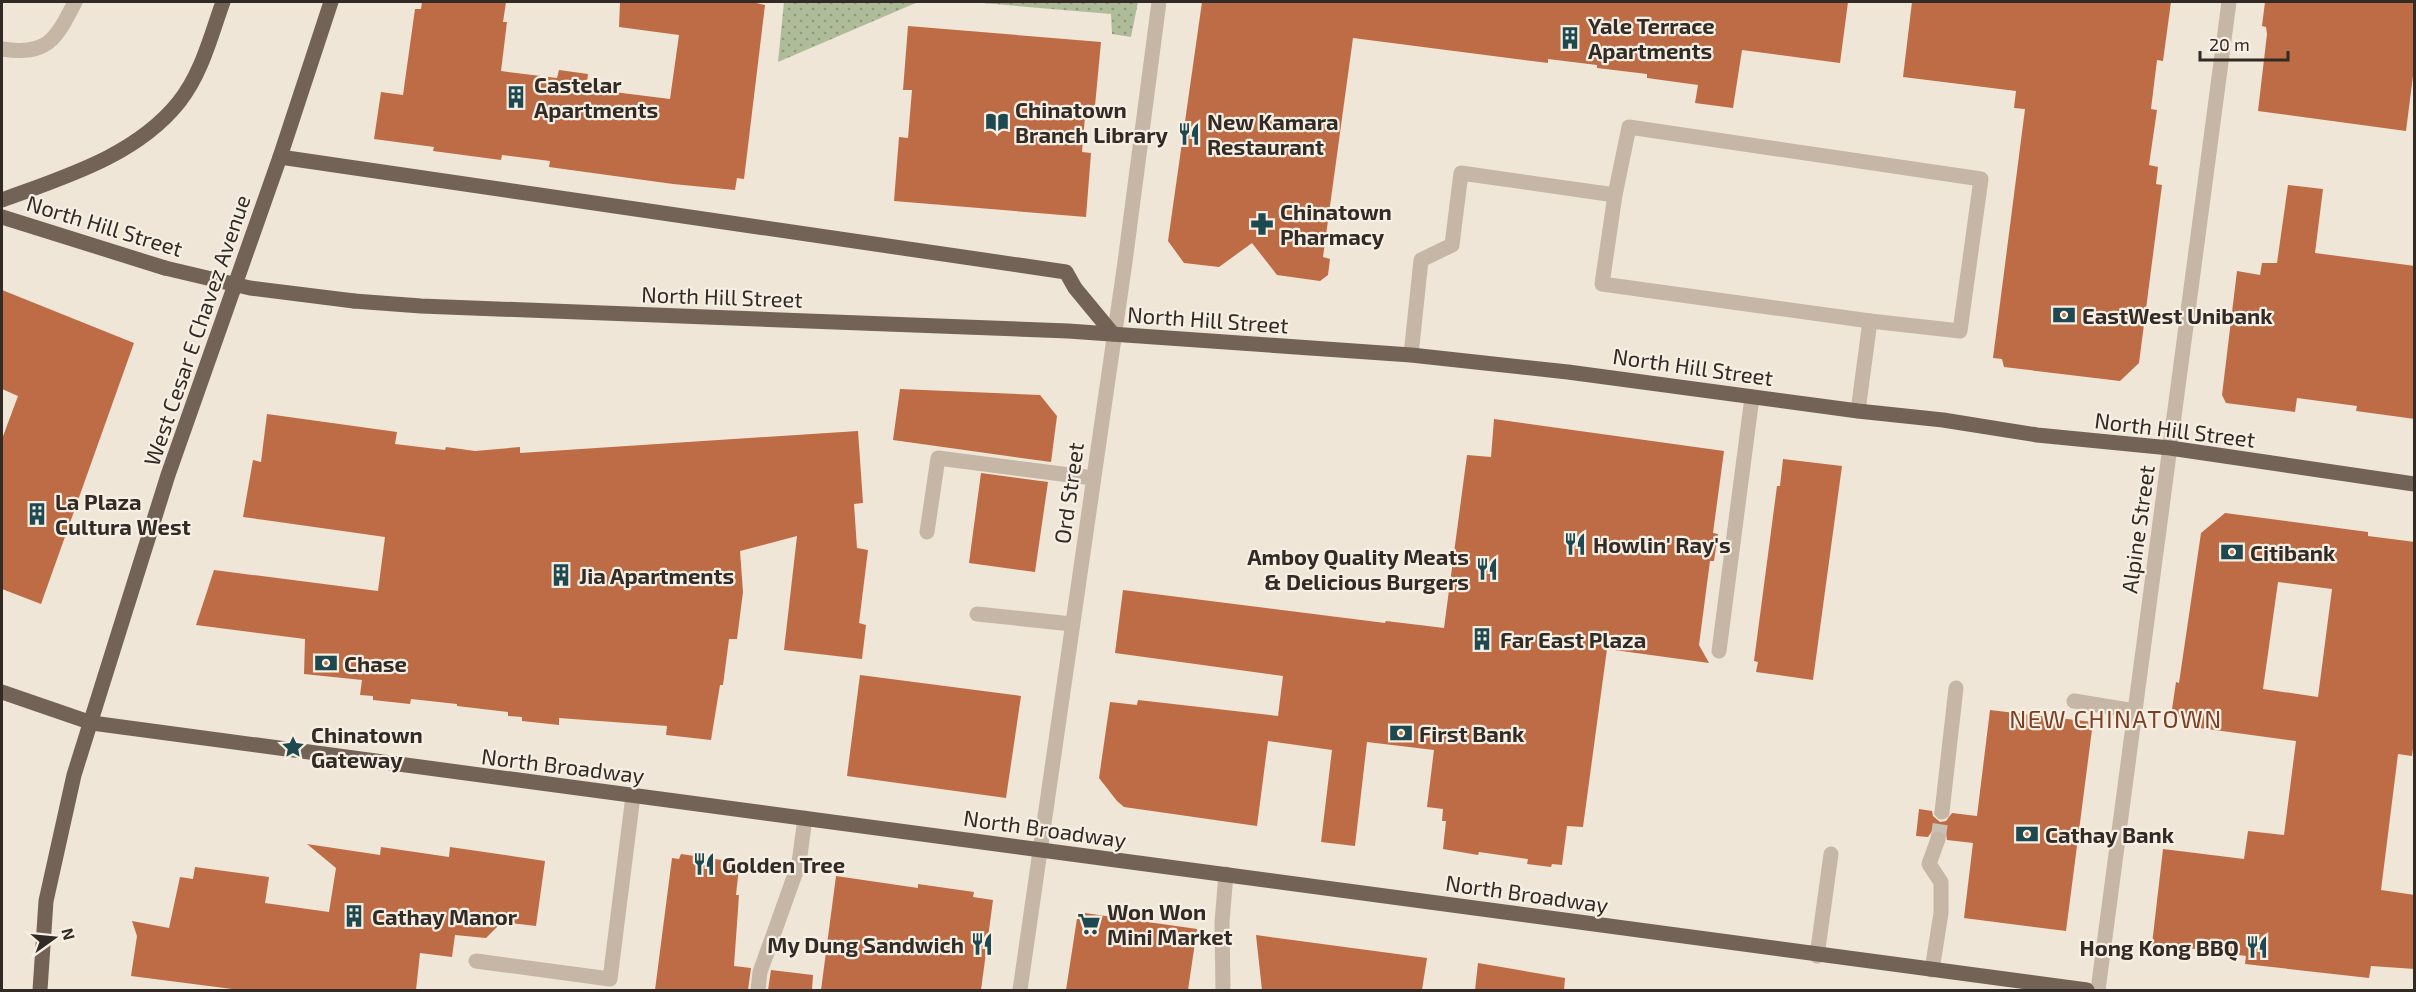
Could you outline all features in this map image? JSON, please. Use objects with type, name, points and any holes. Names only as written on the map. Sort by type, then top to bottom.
[{"type":"main road","points":[[2,200],[78,171],[134,143],[179,102],[202,62],[224,2]]},
{"type":"main road","name":"West Cesar E Chavez Avenue","points":[[40,990],[46,901],[69,791],[168,475],[332,2]]},
{"type":"main road","points":[[280,157],[1066,272],[1075,288],[1113,334]]},
{"type":"main road","name":"North Hill Street","points":[[2,217],[165,268],[250,288],[354,301],[433,307],[1113,334],[1411,355],[1568,372],[1858,411],[1943,420],[2037,435],[2170,448],[2415,484]]},
{"type":"main road","name":"North Broadway","points":[[2,692],[92,723],[1226,874],[1817,956],[2087,990]]},
{"type":"street","points":[[2,49],[23,51],[42,47],[58,35],[75,2]]},
{"type":"street","name":"Ord Street","points":[[1020,990],[1159,2]]},
{"type":"street","name":"Alpine Street","points":[[2098,990],[2229,2]]},
{"type":"street","points":[[1629,127],[1981,179],[1960,331],[1870,321],[1602,284],[1615,195],[1629,127]]},
{"type":"street","points":[[1411,355],[1420,260],[1452,245],[1461,173],[1615,195]]},
{"type":"street","points":[[1858,411],[1870,321]]},
{"type":"street","points":[[1719,651],[1752,397]]},
{"type":"street","points":[[927,532],[938,458],[1093,478]]},
{"type":"street","points":[[977,614],[1072,624]]},
{"type":"street","points":[[1942,812],[1956,688]]},
{"type":"street","points":[[2074,701],[2135,711]]},
{"type":"street","points":[[476,961],[610,979],[633,796]]},
{"type":"street","points":[[758,990],[760,972],[799,863],[805,818]]},
{"type":"street","points":[[1932,970],[1941,913],[1941,882],[1929,864],[1938,839]]},
{"type":"street","points":[[1817,956],[1831,854]]},
{"type":"street","points":[[1223,990],[1222,922],[1226,874]]},
{"type":"green space","points":[[784,2],[918,2],[778,62]]},
{"type":"green space","points":[[970,2],[1138,2],[1131,37],[1112,34],[1111,14]]},
{"type":"building","name":"Castelar Apartments","points":[[422,2],[506,2],[503,22],[507,22],[501,71],[557,78],[559,70],[588,74],[587,82],[607,85],[606,91],[670,99],[679,35],[619,27],[620,2],[752,2],[765,5],[744,179],[737,178],[735,190],[673,184],[549,167],[550,161],[502,155],[501,160],[433,151],[434,147],[374,139],[381,92],[403,95],[415,9],[421,9]]},
{"type":"building","points":[[1202,2],[1848,2],[1840,63],[1742,50],[1733,108],[1695,103],[1698,85],[1647,78],[1647,74],[1548,59],[1548,63],[1353,38],[1323,257],[1330,259],[1328,275],[1320,281],[1277,275],[1252,243],[1219,267],[1184,263],[1168,241]]},
{"type":"building","points":[[1912,2],[2171,2],[2163,61],[2157,60],[2151,109],[2157,110],[2149,165],[2158,167],[2156,184],[2162,185],[2139,363],[2120,381],[2004,367],[2002,359],[1993,358],[2025,109],[2014,108],[2016,91],[1903,77]]},
{"type":"building","points":[[2265,2],[2415,2],[2415,60],[2406,131],[2258,111],[2267,34],[2266,27],[2262,26]]},
{"type":"building","name":"Chinatown Branch Library","points":[[908,26],[1101,42],[1095,106],[1086,105],[1082,152],[1091,153],[1086,217],[894,201],[899,137],[908,138],[912,90],[903,90]]},
{"type":"building","points":[[2288,185],[2323,189],[2315,253],[2415,266],[2415,419],[2356,411],[2357,406],[2297,398],[2295,412],[2226,403],[2222,395],[2237,271],[2260,275],[2262,263],[2277,263]]},
{"type":"building","name":"La Plaza Cultura West","points":[[2,290],[134,343],[41,604],[2,589],[2,439],[18,396],[2,389]]},
{"type":"building","points":[[900,389],[1040,395],[1057,416],[1051,462],[893,440]]},
{"type":"building","name":"Jia Apartments","points":[[267,414],[397,432],[395,444],[475,451],[520,447],[520,453],[858,431],[863,503],[854,504],[857,548],[868,550],[859,623],[866,625],[862,659],[784,650],[797,536],[740,551],[743,592],[737,639],[729,639],[723,685],[720,685],[711,740],[666,735],[667,726],[559,718],[559,725],[522,721],[522,717],[508,716],[508,712],[457,706],[457,704],[411,699],[410,704],[373,700],[373,696],[360,695],[362,680],[304,674],[305,639],[196,625],[214,570],[378,591],[385,537],[243,517],[253,460],[261,462]]},
{"type":"building","points":[[1494,419],[1724,451],[1713,533],[1718,534],[1714,561],[1710,561],[1699,645],[1709,663],[1607,649],[1583,827],[1567,826],[1562,865],[1552,864],[1551,867],[1527,864],[1528,859],[1479,852],[1478,855],[1443,849],[1446,821],[1442,821],[1443,809],[1427,807],[1434,750],[1367,742],[1355,846],[1321,842],[1332,750],[1268,741],[1257,826],[1124,807],[1117,801],[1099,778],[1110,702],[1137,705],[1138,700],[1278,716],[1283,676],[1115,653],[1123,590],[1385,623],[1386,621],[1444,628],[1467,455],[1491,457]]},
{"type":"building","points":[[1783,459],[1842,466],[1813,680],[1756,672],[1758,662],[1754,661],[1777,486],[1780,486]]},
{"type":"building","points":[[981,473],[1048,482],[1035,572],[969,563]]},
{"type":"building","points":[[2225,513],[2368,532],[2368,536],[2415,542],[2415,733],[2412,756],[2398,754],[2381,890],[2415,895],[2415,969],[2371,966],[2369,978],[2245,964],[2246,956],[2180,947],[2179,957],[2151,953],[2163,849],[2244,859],[2248,831],[2284,835],[2296,741],[2200,728],[2202,720],[2171,716],[2176,682],[2179,683],[2201,533]],"holes":[[[2278,582],[2332,589],[2318,697],[2263,689]]]},
{"type":"building","points":[[860,675],[1021,696],[1006,798],[847,776]]},
{"type":"building","points":[[1990,710],[2093,722],[2066,931],[1964,918],[1973,843],[1947,840],[1946,833],[1941,830],[1932,831],[1928,837],[1916,836],[1919,809],[1932,811],[1933,816],[1940,822],[1946,821],[1952,813],[1977,816]]},
{"type":"building","name":"Cathay Manor","points":[[307,844],[380,855],[381,847],[449,857],[450,847],[545,861],[536,926],[502,922],[486,938],[455,935],[452,957],[420,953],[416,990],[240,990],[131,976],[137,936],[132,921],[169,928],[180,877],[193,879],[195,867],[269,877],[265,903],[329,912],[336,868]]},
{"type":"building","points":[[681,854],[735,862],[734,866],[739,867],[734,966],[751,968],[748,990],[655,990],[672,858],[679,859]]},
{"type":"building","points":[[836,876],[918,888],[918,884],[974,892],[973,897],[993,900],[981,990],[821,990]]},
{"type":"building","points":[[1078,912],[1197,929],[1188,990],[1066,990]]},
{"type":"building","points":[[1256,935],[1427,958],[1422,990],[1262,990]]},
{"type":"building","points":[[1478,963],[1565,978],[1564,990],[1475,990]]},
{"type":"building","points":[[771,970],[813,975],[812,990],[768,990]]},
{"type":"tunnel","points":[[1938,839],[1942,812]]},
{"type":"place","name":"Yale Terrace Apartments","points":[[1570,38]]},
{"type":"place","name":"Castelar Apartments","points":[[516,97]]},
{"type":"place","name":"Chinatown Branch Library","points":[[997,122]]},
{"type":"place","name":"New Kamara Restaurant","points":[[1189,134]]},
{"type":"place","name":"Chinatown Pharmacy","points":[[1262,224]]},
{"type":"place","name":"EastWest Unibank","points":[[2064,315]]},
{"type":"place","name":"La Plaza Cultura West","points":[[37,514]]},
{"type":"place","name":"Howlin' Ray's","points":[[1575,544]]},
{"type":"place","name":"Citibank","points":[[2232,552]]},
{"type":"place","name":"Amboy Quality Meats & Delicious Burgers","points":[[1487,569]]},
{"type":"place","name":"Jia Apartments","points":[[561,575]]},
{"type":"place","name":"Far East Plaza","points":[[1482,639]]},
{"type":"place","name":"Chase","points":[[326,663]]},
{"type":"place","name":"First Bank","points":[[1401,733]]},
{"type":"place","name":"Chinatown Gateway","points":[[293,747]]},
{"type":"place","name":"Cathay Bank","points":[[2027,834]]},
{"type":"place","name":"Golden Tree","points":[[704,864]]},
{"type":"place","name":"Cathay Manor","points":[[354,916]]},
{"type":"place","name":"Won Won Mini Market","points":[[1089,924]]},
{"type":"place","name":"My Dung Sandwich","points":[[982,944]]},
{"type":"place","name":"Hong Kong BBQ","points":[[2257,947]]},
{"type":"district","name":"NEW CHINATOWN","points":[[2116,718]]}]
